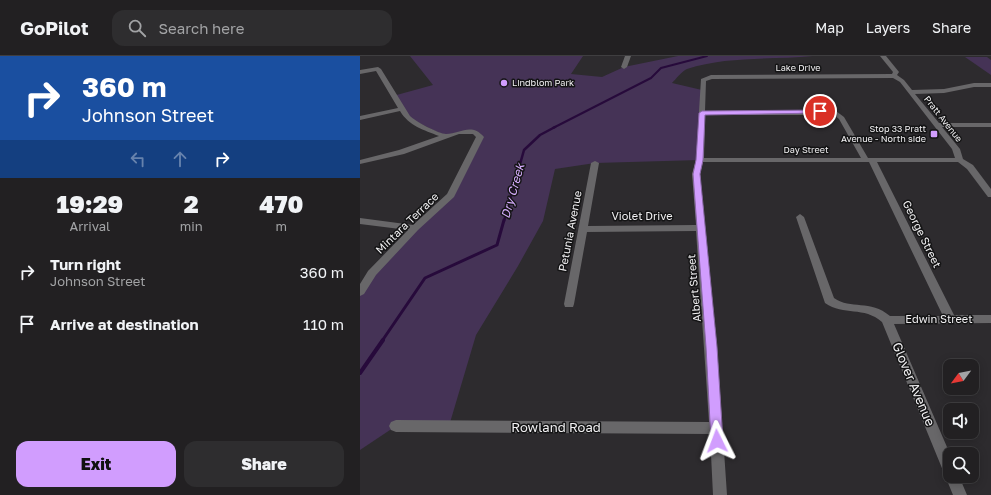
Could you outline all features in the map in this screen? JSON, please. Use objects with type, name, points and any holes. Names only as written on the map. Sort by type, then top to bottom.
[{"type":"street","points":[[624,67],[628,56]]},
{"type":"street","name":"Pratt Avenue","points":[[883,56],[896,72],[894,76],[902,81],[956,149],[960,160],[970,167],[991,195]]},
{"type":"street","points":[[360,72],[378,69],[401,109],[414,123],[445,136]]},
{"type":"street","name":"Lake Drive","points":[[703,80],[711,77],[894,76]]},
{"type":"street","name":"Albert Street","points":[[703,80],[700,160],[696,174],[712,347],[720,495]]},
{"type":"street","points":[[910,92],[944,91],[974,85],[991,85]]},
{"type":"street","points":[[360,118],[401,109]]},
{"type":"street","name":"George Street","points":[[702,113],[836,113],[842,118],[869,160],[950,319]]},
{"type":"street","points":[[937,126],[991,125]]},
{"type":"street","name":"Mintara Terrace","points":[[360,292],[372,273],[415,228],[451,196],[480,137],[475,132],[469,131],[445,136]]},
{"type":"street","points":[[360,162],[401,152],[445,136]]},
{"type":"street","name":"Day Street","points":[[700,160],[960,160]]},
{"type":"street","name":"Petunia Avenue","points":[[568,304],[595,163]]},
{"type":"street","points":[[800,217],[829,300],[837,305],[869,308],[881,314],[887,320]]},
{"type":"street","points":[[360,222],[415,228]]},
{"type":"street","name":"Violet Drive","points":[[582,228],[701,228]]},
{"type":"street","name":"Edwin Street","points":[[887,320],[991,319]]},
{"type":"street","name":"Glover Avenue","points":[[887,320],[943,453]]},
{"type":"street","name":"Rowland Road","points":[[396,426],[716,428]]},
{"type":"street","points":[[955,483],[960,495]]},
{"type":"shaded area","points":[[410,56],[583,56],[571,74],[602,77],[624,67],[678,56],[813,56],[717,62],[687,69],[681,73],[672,83],[702,90],[700,160],[595,163],[555,169],[543,221],[518,266],[476,335],[449,426],[396,426],[360,450],[360,292],[372,273],[451,195],[478,135],[459,132],[445,136],[407,117],[393,96],[433,85]]},
{"type":"shaded area","points":[[965,57],[987,57],[991,60],[991,75]]},
{"type":"waterway","name":"Dry Creek","points":[[553,128],[651,78],[661,68],[707,56]]},
{"type":"waterway","name":"Dry Creek","points":[[504,221],[524,150],[540,135],[555,127]]},
{"type":"waterway","name":"Dry Creek","points":[[382,341],[425,278],[497,245],[504,220]]},
{"type":"waterway","name":"Dry Creek","points":[[360,373],[383,340]]},
{"type":"place","name":"Lindblom Park","points":[[504,83]]},
{"type":"place","name":"Stop 33 Pratt Avenue - North side","points":[[934,134]]},
{"type":"route","points":[[717,441],[712,347],[696,174],[700,160],[702,113],[820,111]]}]
